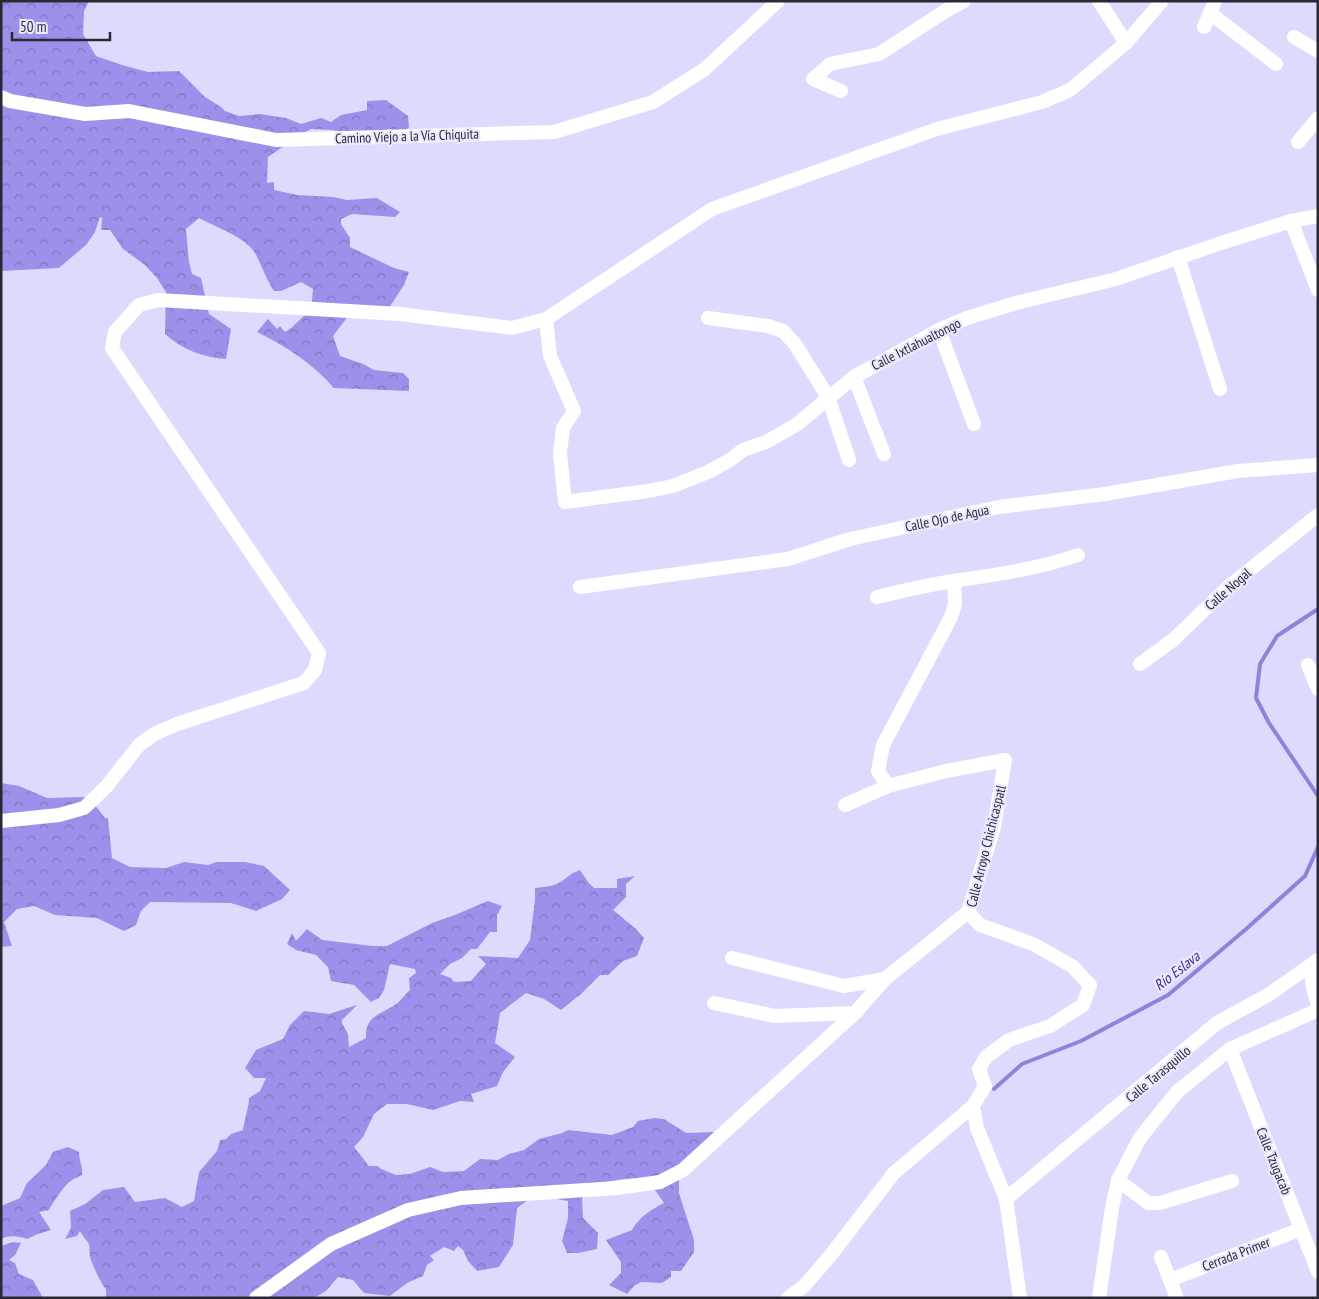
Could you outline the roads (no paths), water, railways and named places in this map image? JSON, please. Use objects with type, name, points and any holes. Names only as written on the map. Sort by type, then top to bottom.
[{"type":"street","name":"Camino Viejo a la Vía Chiquita","points":[[1,97],[10,101],[85,114],[129,112],[276,140],[554,132],[652,102],[705,69],[778,1]]},
{"type":"street","points":[[841,90],[813,79],[830,64],[879,54],[964,1]]},
{"type":"street","points":[[1099,1],[1126,43]]},
{"type":"street","points":[[1,821],[59,815],[84,808],[106,787],[139,745],[156,733],[177,724],[304,683],[314,670],[319,653],[112,348],[115,332],[139,305],[158,300],[400,314],[512,328],[546,319],[712,209],[937,129],[1042,102],[1070,90],[1126,43],[1162,1]]},
{"type":"street","points":[[1204,27],[1212,7],[1276,64]]},
{"type":"street","points":[[1294,37],[1318,52]]},
{"type":"street","points":[[1298,142],[1318,118]]},
{"type":"street","name":"Calle Ixtlahualtongo","points":[[546,319],[550,356],[574,411],[563,428],[560,453],[565,502],[673,486],[708,472],[730,460],[743,450],[766,442],[796,425],[854,377],[939,330],[966,318],[990,310],[1116,279],[1290,221],[1318,216]]},
{"type":"street","points":[[1290,221],[1318,290]]},
{"type":"street","points":[[1178,257],[1220,389]]},
{"type":"street","points":[[708,318],[768,326],[783,331],[795,344],[828,397],[849,460]]},
{"type":"street","points":[[939,330],[974,424]]},
{"type":"street","points":[[854,377],[884,454]]},
{"type":"street","name":"Calle Ojo de Agua","points":[[580,587],[788,559],[850,539],[999,507],[1105,494],[1238,472],[1318,465]]},
{"type":"street","name":"Calle Nogal","points":[[1140,664],[1173,640],[1227,588],[1318,515]]},
{"type":"street","points":[[877,597],[954,581],[984,578],[1053,563],[1078,555]]},
{"type":"street","points":[[845,805],[888,786],[878,771],[883,745],[951,617],[955,604],[954,581]]},
{"type":"street","points":[[1308,665],[1318,689]]},
{"type":"street","name":"Calle Arroyo Chichicaspatl","points":[[888,786],[946,771],[1005,760],[994,827],[968,912],[980,924],[1033,944],[1072,966],[1090,985],[1083,1005],[1050,1026],[1009,1040],[986,1057],[979,1069],[985,1086],[973,1106]]},
{"type":"street","points":[[256,1298],[330,1244],[408,1210],[461,1198],[617,1188],[660,1182],[683,1170],[855,1013],[885,979],[968,912]]},
{"type":"street","points":[[732,958],[844,986],[885,979]]},
{"type":"street","points":[[1317,961],[1311,975],[1318,1005]]},
{"type":"street","name":"Calle Tarasquillo","points":[[1006,1199],[1217,1023],[1268,995],[1317,961]]},
{"type":"street","points":[[714,1003],[775,1016],[855,1013]]},
{"type":"street","points":[[1099,1298],[1118,1180],[1140,1138],[1177,1092],[1230,1050],[1318,1010]]},
{"type":"street","name":"Calle Tzugacab","points":[[1230,1050],[1318,1272]]},
{"type":"street","points":[[973,1106],[976,1128],[1006,1199],[1020,1298]]},
{"type":"street","points":[[788,1298],[804,1286],[830,1256],[894,1173],[973,1106]]},
{"type":"street","points":[[1118,1180],[1148,1203],[1160,1203],[1232,1180]]},
{"type":"street","name":"Cerrada Primer","points":[[1170,1280],[1301,1229]]},
{"type":"street","points":[[1161,1257],[1177,1298]]},
{"type":"waterway","name":"Río Eslava","points":[[1318,609],[1277,636],[1260,664],[1256,698],[1269,723],[1318,796]]},
{"type":"waterway","name":"Río Eslava","points":[[994,1089],[1022,1064],[1081,1041],[1168,995],[1305,876],[1318,847]]}]
